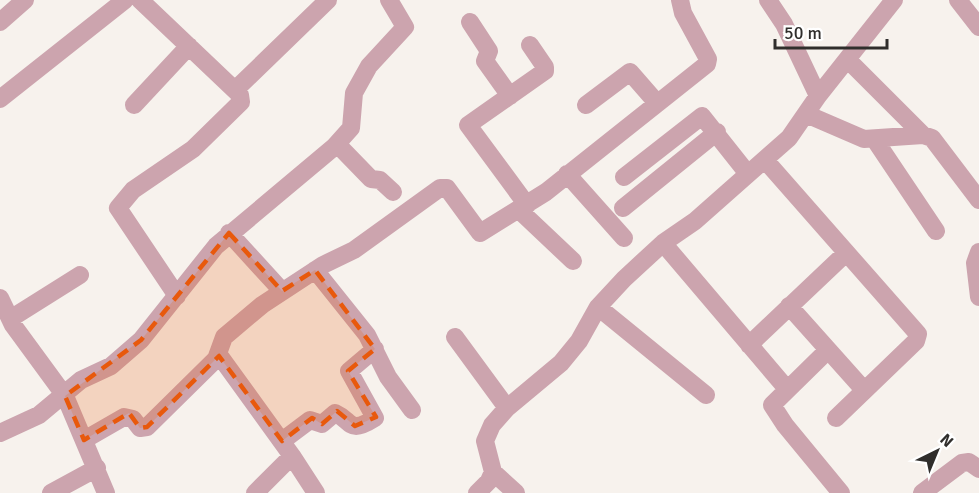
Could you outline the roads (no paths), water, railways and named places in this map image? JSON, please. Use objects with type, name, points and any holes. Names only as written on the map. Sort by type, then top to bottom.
[{"type":"street","points":[[0,22],[25,0]]},
{"type":"street","points":[[0,99],[125,0]]},
{"type":"street","points":[[140,0],[240,95],[241,102],[193,148],[133,190],[118,208],[177,296]]},
{"type":"street","points":[[235,90],[328,0]]},
{"type":"street","points":[[0,433],[39,415],[65,396],[81,380],[111,366],[141,340],[192,274],[229,233],[337,144],[351,128],[354,93],[369,66],[405,27],[389,0]]},
{"type":"street","points":[[84,440],[124,417],[133,419],[140,428],[147,427],[219,355],[224,338],[282,291],[315,270],[354,250],[440,188],[447,188],[480,233],[523,207],[708,62],[682,13],[680,0]]},
{"type":"street","points":[[768,0],[784,24],[818,96]]},
{"type":"street","points":[[958,0],[979,27]]},
{"type":"street","points":[[516,493],[493,472],[485,441],[492,425],[507,408],[561,363],[579,341],[598,307],[663,243],[695,221],[789,138],[818,96],[848,60],[887,2]]},
{"type":"street","points":[[470,22],[489,51],[485,61],[510,96]]},
{"type":"street","points":[[530,45],[546,69],[468,125],[523,207],[573,261]]},
{"type":"street","points":[[134,105],[189,46]]},
{"type":"street","points":[[848,60],[923,135],[938,144],[979,200]]},
{"type":"street","points":[[586,105],[630,72],[657,103]]},
{"type":"street","points":[[806,114],[855,136],[875,140],[923,135]]},
{"type":"street","points":[[624,177],[702,116],[717,132],[748,174]]},
{"type":"street","points":[[623,208],[717,132]]},
{"type":"street","points":[[875,140],[936,231]]},
{"type":"street","points":[[337,144],[371,179],[380,180],[393,192]]},
{"type":"street","points":[[765,160],[918,334],[916,341],[836,418]]},
{"type":"street","points":[[567,174],[624,238]]},
{"type":"street","points":[[229,233],[282,291]]},
{"type":"street","points":[[663,243],[787,389]]},
{"type":"street","points":[[979,252],[975,263],[979,297]]},
{"type":"street","points":[[749,345],[846,253]]},
{"type":"street","points":[[315,270],[375,348],[388,377],[412,410]]},
{"type":"street","points":[[80,275],[4,312],[65,396],[106,493]]},
{"type":"street","points":[[789,306],[864,390]]},
{"type":"street","points":[[598,307],[706,394]]},
{"type":"street","points":[[455,338],[507,408]]},
{"type":"street","points":[[255,493],[310,420],[322,424],[335,413],[349,425],[355,426],[375,418],[349,371],[375,348]]},
{"type":"street","points":[[828,350],[773,402],[774,409],[842,493]]},
{"type":"street","points":[[219,355],[316,493]]},
{"type":"street","points":[[922,493],[962,463],[969,462],[979,470]]},
{"type":"street","points":[[51,493],[97,468]]},
{"type":"street","points":[[477,493],[489,481],[493,472]]}]
